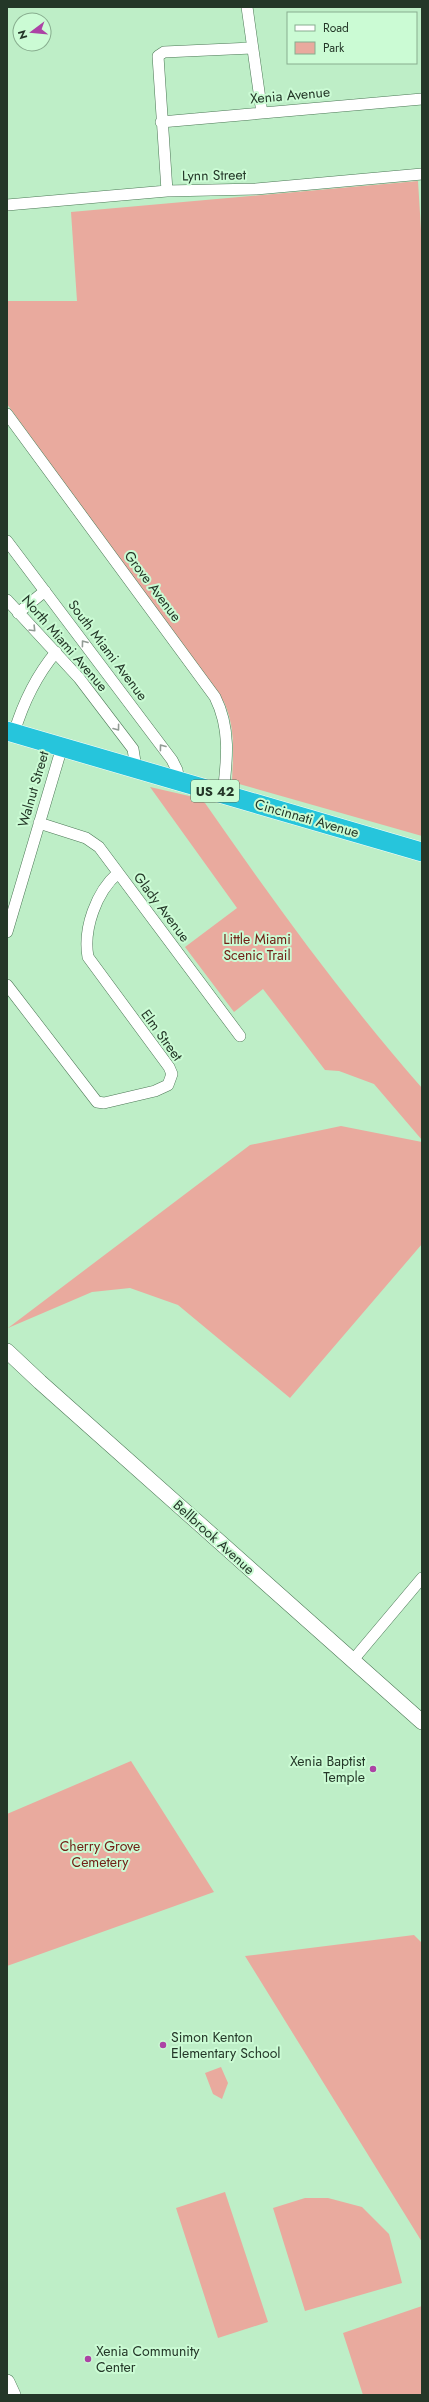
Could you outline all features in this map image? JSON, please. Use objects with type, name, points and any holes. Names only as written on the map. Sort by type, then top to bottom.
[{"type":"highway","name":"Cincinnati Avenue","points":[[10,732],[422,852]]},
{"type":"street","points":[[247,7],[262,113]]},
{"type":"street","points":[[167,191],[157,58],[161,53],[252,48]]},
{"type":"street","name":"Xenia Avenue","points":[[162,122],[422,99]]},
{"type":"street","name":"Lynn Street","points":[[7,205],[167,191],[256,189],[422,174]]},
{"type":"street","name":"Grove Avenue","points":[[7,414],[214,697],[223,718],[227,738],[224,794]]},
{"type":"street","name":"South Miami Avenue","points":[[7,541],[172,760],[178,770],[179,781]]},
{"type":"street","points":[[18,613],[45,591]]},
{"type":"street","name":"North Miami Avenue","points":[[7,600],[79,678],[133,748],[136,768]]},
{"type":"street","points":[[10,732],[27,696],[56,652]]},
{"type":"street","name":"Walnut Street","points":[[7,932],[62,746]]},
{"type":"street","name":"Glady Avenue","points":[[39,823],[92,841],[118,873],[240,1036]]},
{"type":"street","name":"Elm Street","points":[[7,985],[97,1102],[104,1103],[146,1094],[168,1085],[172,1074],[170,1067],[88,958],[87,939],[95,908],[106,885],[118,873]]},
{"type":"street","name":"Bellbrook Avenue","points":[[7,1351],[422,1722]]},
{"type":"street","points":[[352,1660],[422,1578]]},
{"type":"street","points":[[7,2382],[13,2395]]},
{"type":"green space","points":[[418,181],[422,246],[422,836],[232,782],[233,741],[228,712],[224,702],[7,404],[7,301],[77,301],[71,212]]},
{"type":"green space","name":"Little Miami Scenic Trail","points":[[150,787],[198,798],[205,803],[309,948],[364,1019],[422,1088],[422,1140],[374,1084],[339,1071],[325,1070],[263,989],[234,1012],[185,947],[237,908]]},
{"type":"green space","points":[[341,1126],[422,1142],[422,1244],[290,1398],[178,1305],[130,1288],[92,1292],[8,1328],[250,1145]]},
{"type":"green space","name":"Cherry Grove Cemetery","points":[[131,1761],[214,1892],[7,1966],[7,1814]]},
{"type":"green space","points":[[414,1935],[422,1943],[422,2242],[245,1956]]},
{"type":"green space","points":[[221,2067],[228,2083],[222,2099],[213,2094],[205,2073]]},
{"type":"green space","points":[[225,2192],[268,2322],[218,2338],[176,2208]]},
{"type":"green space","points":[[305,2198],[328,2198],[362,2207],[389,2234],[402,2283],[305,2311],[273,2208]]},
{"type":"green space","points":[[422,2306],[422,2394],[363,2395],[343,2333]]},
{"type":"place","name":"Xenia Baptist Temple","points":[[373,1769]]},
{"type":"place","name":"Simon Kenton Elementary School","points":[[163,2045]]},
{"type":"place","name":"Xenia Community Center","points":[[88,2359]]}]
